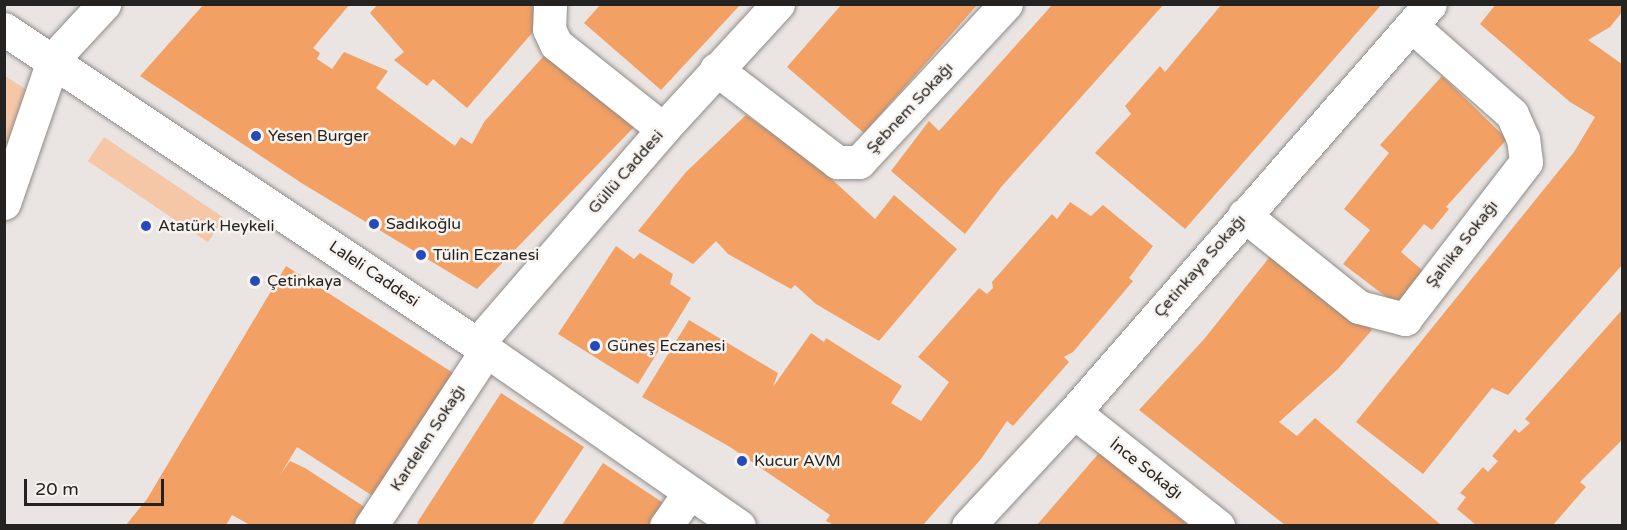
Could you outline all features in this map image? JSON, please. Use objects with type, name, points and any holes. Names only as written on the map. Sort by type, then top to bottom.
[{"type":"street","points":[[4,203],[54,58],[104,4]]},
{"type":"street","points":[[550,4],[549,29],[556,44],[663,129]]},
{"type":"street","name":"Güllü Caddesi","points":[[482,347],[663,129],[778,4]]},
{"type":"street","name":"Şebnem Sokağı","points":[[716,69],[837,162],[860,162],[1005,4]]},
{"type":"street","name":"Çetinkaya Sokağı","points":[[968,525],[1074,412],[1421,15]]},
{"type":"street","name":"Şahika Sokağı","points":[[1244,215],[1359,307],[1405,318],[1526,162],[1523,139],[1512,114],[1421,15]]},
{"type":"street","name":"Laleli Caddesi","points":[[4,29],[54,58],[482,347],[689,493],[739,525]]},
{"type":"street","name":"Kardelen Sokağı","points":[[371,525],[482,347]]},
{"type":"street","name":"İnce Sokağı","points":[[1074,412],[1218,525]]},
{"type":"street","points":[[666,525],[689,493]]},
{"type":"shaded area","points":[[5,76],[35,95],[5,177]]},
{"type":"shaded area","points":[[104,137],[224,218],[208,242],[88,161]]},
{"type":"building","points":[[204,4],[350,4],[313,48],[320,53],[317,59],[332,69],[344,52],[388,71],[376,88],[455,146],[461,137],[472,144],[484,122],[552,47],[639,122],[477,289],[303,184],[140,76]]},
{"type":"building","points":[[378,4],[530,4],[545,18],[467,108],[433,79],[427,86],[394,60],[404,52],[370,13]]},
{"type":"building","points":[[601,4],[741,4],[661,90],[584,23]]},
{"type":"building","points":[[842,4],[978,4],[864,133],[787,67]]},
{"type":"building","points":[[1053,4],[1164,4],[1002,186],[965,234],[891,171],[929,121],[939,131]]},
{"type":"building","points":[[1222,4],[1382,4],[1185,229],[1095,153],[1131,114],[1125,106],[1160,66],[1165,72]]},
{"type":"building","points":[[1496,4],[1622,4],[1622,12],[1610,27],[1588,40],[1622,64],[1622,265],[1508,395],[1492,388],[1423,474],[1356,422],[1574,152],[1595,117],[1570,102],[1480,24]]},
{"type":"building","points":[[1442,76],[1507,139],[1446,207],[1449,209],[1432,230],[1424,224],[1401,252],[1428,275],[1401,308],[1343,264],[1370,230],[1344,209],[1389,153],[1380,145]]},
{"type":"building","points":[[746,115],[811,160],[875,219],[894,195],[957,249],[879,341],[816,304],[795,285],[791,289],[728,254],[716,241],[693,264],[638,231],[686,172]]},
{"type":"building","points":[[1070,202],[1091,216],[1103,205],[1153,246],[1129,278],[1133,281],[1073,352],[1064,357],[1069,362],[1013,426],[1007,421],[981,459],[923,525],[834,525],[826,521],[830,515],[730,447],[642,397],[689,320],[778,373],[773,387],[811,333],[824,342],[826,338],[902,386],[891,403],[921,421],[949,382],[918,357],[979,288],[987,294],[993,288],[992,282],[1052,214],[1057,219]]},
{"type":"building","points":[[616,246],[634,259],[640,253],[673,274],[670,284],[691,298],[638,384],[558,334]]},
{"type":"building","points":[[1276,249],[1372,330],[1338,369],[1279,422],[1297,436],[1315,418],[1441,525],[1285,525],[1139,410],[1205,338]]},
{"type":"building","points":[[286,266],[461,378],[382,502],[297,447],[280,475],[290,461],[305,468],[380,517],[375,525],[250,525],[232,515],[226,525],[126,525],[147,499]]},
{"type":"building","points":[[1622,310],[1622,440],[1580,482],[1586,487],[1553,525],[1476,525],[1457,509],[1466,497],[1460,493],[1483,467],[1488,472],[1498,461],[1492,456],[1515,429],[1519,433],[1530,423],[1525,419]]},
{"type":"building","points":[[501,393],[584,447],[532,525],[421,525],[417,523]]},
{"type":"building","points":[[1099,453],[1188,525],[1037,525]]},
{"type":"building","points":[[603,463],[677,512],[667,525],[562,525]]},
{"type":"place","name":"Yesen Burger","points":[[256,136]]},
{"type":"place","name":"Sadıkoğlu","points":[[374,224]]},
{"type":"place","name":"Atatürk Heykeli","points":[[146,226]]},
{"type":"place","name":"Tülin Eczanesi","points":[[421,255]]},
{"type":"place","name":"Çetinkaya","points":[[255,281]]},
{"type":"place","name":"Güneş Eczanesi","points":[[595,346]]},
{"type":"place","name":"Kucur AVM","points":[[742,461]]}]
